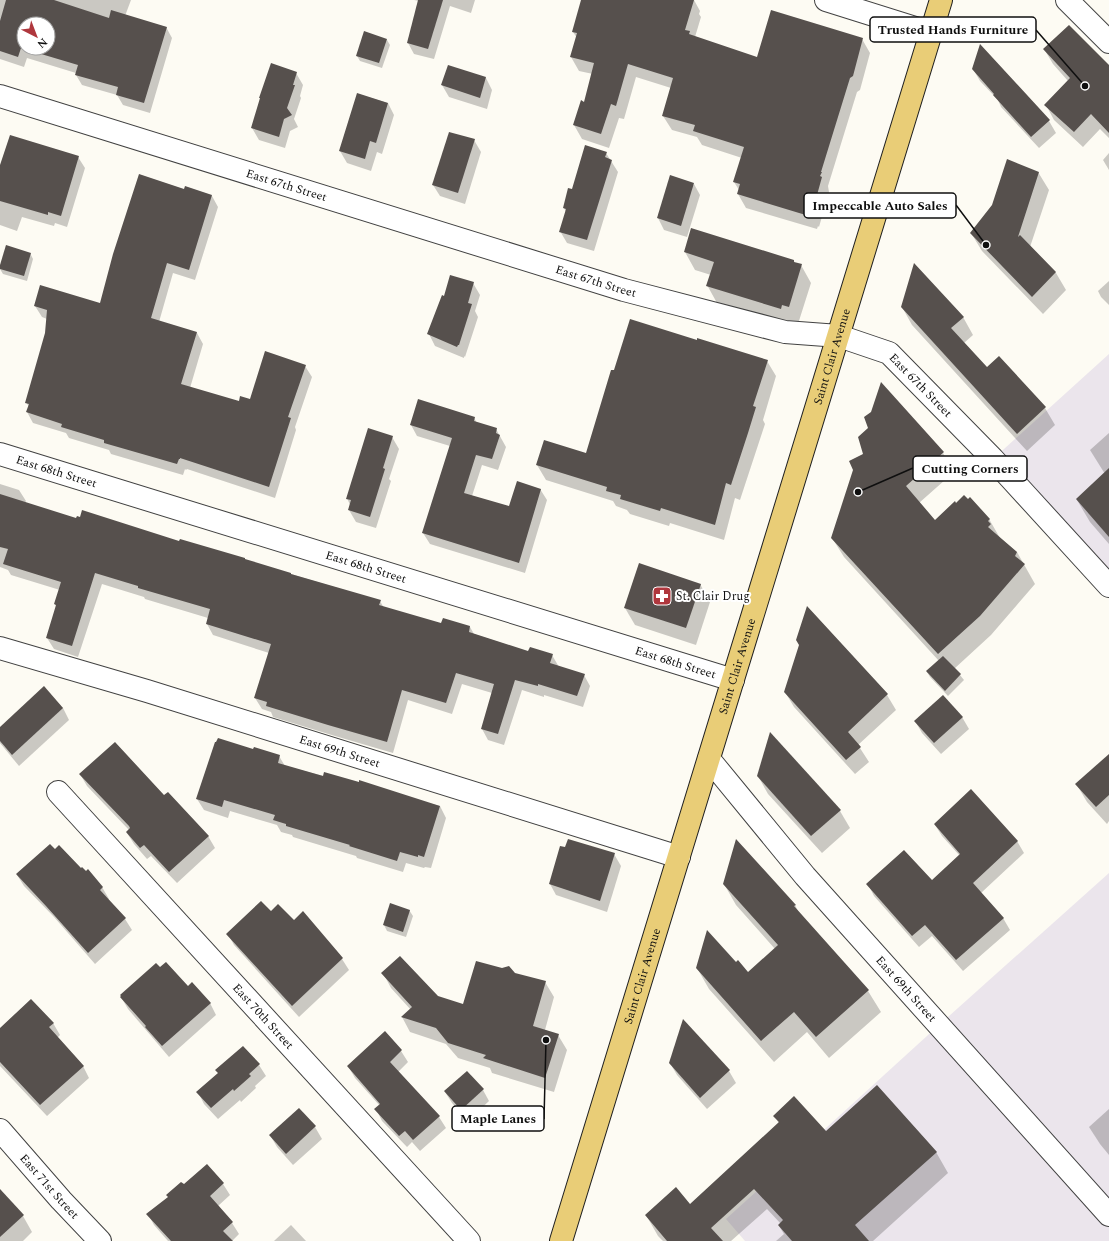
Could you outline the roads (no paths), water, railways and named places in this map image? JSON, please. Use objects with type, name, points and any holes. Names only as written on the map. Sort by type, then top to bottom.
[{"type":"main road","name":"Saint Clair Avenue","points":[[561,1241],[941,0]]},
{"type":"street","points":[[826,0],[931,33]]},
{"type":"street","points":[[1066,0],[1109,42]]},
{"type":"street","name":"East 67th Street","points":[[0,96],[624,290],[785,332],[839,336],[890,353],[993,459],[1109,586]]},
{"type":"street","name":"East 68th Street","points":[[0,454],[733,680]]},
{"type":"street","name":"East 69th Street","points":[[0,648],[147,691],[679,857]]},
{"type":"street","name":"East 69th Street","points":[[709,758],[806,876],[1109,1215]]},
{"type":"street","name":"East 70th Street","points":[[58,792],[469,1241]]},
{"type":"street","name":"East 71st Street","points":[[0,1130],[61,1200],[100,1241]]},
{"type":"place","name":"Trusted Hands Furniture","points":[[1085,86]]},
{"type":"place","name":"Impeccable Auto Sales","points":[[986,245]]},
{"type":"place","name":"Cutting Corners","points":[[858,492]]},
{"type":"place","name":"St. Clair Drug","points":[[662,596]]},
{"type":"place","name":"Maple Lanes","points":[[546,1040]]}]
